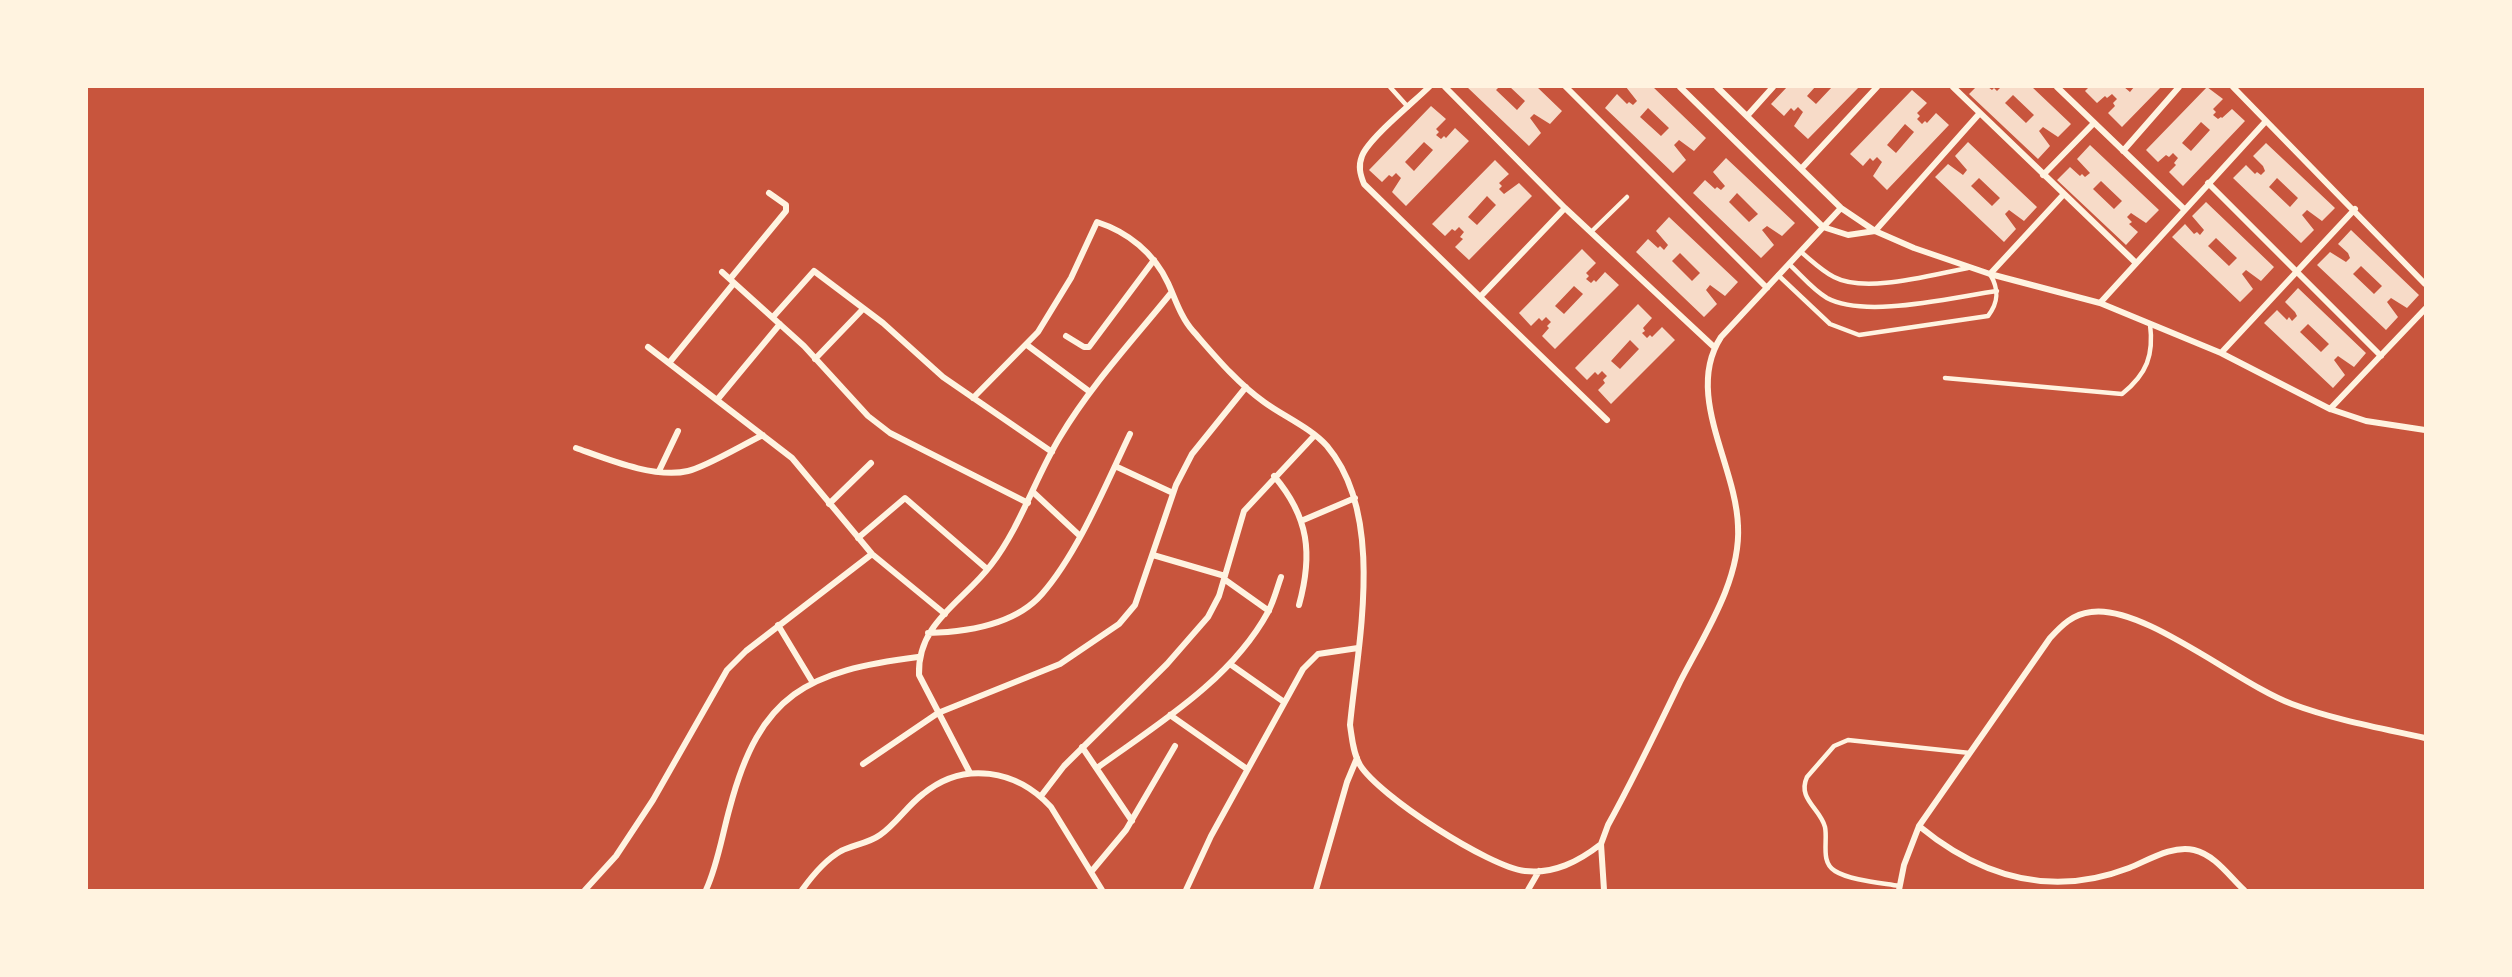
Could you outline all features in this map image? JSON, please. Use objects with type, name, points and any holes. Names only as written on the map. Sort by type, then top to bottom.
[{"type":"street","points":[[1429,87],[1366,147],[1360,165],[1360,175],[1364,184],[1607,420]]},
{"type":"street","points":[[1444,87],[1565,208],[1714,347]]},
{"type":"street","points":[[1566,87],[1767,288]]},
{"type":"street","points":[[1680,87],[1824,227],[1848,235],[1875,231],[1979,114]]},
{"type":"street","points":[[1717,87],[1841,208],[1875,231],[1971,268],[2100,303],[2220,353],[2330,409],[2366,421],[2425,430]]},
{"type":"street","points":[[1747,116],[1773,87]]},
{"type":"street","points":[[1801,169],[1877,87]]},
{"type":"street","points":[[1953,87],[2136,263]]},
{"type":"street","points":[[2057,87],[2184,209]]},
{"type":"street","points":[[2063,93],[2068,87]]},
{"type":"street","points":[[2123,151],[2179,87]]},
{"type":"street","points":[[2233,87],[2355,209],[2425,284]]},
{"type":"street","points":[[2100,303],[2266,121]]},
{"type":"street","points":[[2043,175],[2094,123]]},
{"type":"street","points":[[2208,183],[2381,356]]},
{"type":"street","points":[[669,363],[786,211],[786,205],[769,193]]},
{"type":"street","points":[[1990,274],[2064,195]]},
{"type":"street","points":[[1480,297],[1565,208]]},
{"type":"street","points":[[973,398],[1038,332],[1071,278],[1097,222],[1112,227],[1138,243],[1154,260],[1190,327],[1246,387],[1326,446],[1354,498],[1361,536],[1363,597],[1350,725],[1352,746],[1357,758],[1374,781],[1395,801],[1427,823],[1513,869],[1539,871],[1572,864],[1600,844],[1710,623],[1732,570],[1738,526],[1732,487],[1712,417],[1707,375],[1714,347],[1841,208]]},
{"type":"street","points":[[2220,353],[2355,209]]},
{"type":"street","points":[[1066,336],[1084,347],[1089,347],[1154,260]]},
{"type":"street","points":[[773,317],[812,270],[863,309],[943,377],[1052,452]]},
{"type":"street","points":[[722,272],[773,317],[868,416],[890,433],[1028,502]]},
{"type":"street","points":[[970,773],[919,675],[918,657],[928,633],[987,569],[1028,502],[1052,452],[1090,392],[1171,293]]},
{"type":"street","points":[[815,359],[863,309]]},
{"type":"street","points":[[2330,409],[2425,309]]},
{"type":"street","points":[[717,400],[780,324]]},
{"type":"street","points":[[1027,345],[1090,392]]},
{"type":"street","points":[[648,347],[792,458],[872,554],[945,614]]},
{"type":"street","points":[[863,764],[938,713],[1060,664],[1119,624],[1135,605],[1173,494],[1192,454],[1246,387]]},
{"type":"street","points":[[659,471],[678,431]]},
{"type":"street","points":[[928,633],[971,629],[1001,621],[1042,595],[1080,536],[1130,434]]},
{"type":"street","points":[[576,448],[621,464],[659,471],[688,471],[763,435]]},
{"type":"street","points":[[1041,796],[1082,747],[1167,664],[1201,626],[1215,605],[1244,510],[1314,436]]},
{"type":"street","points":[[829,504],[871,464]]},
{"type":"street","points":[[1115,466],[1173,494]]},
{"type":"street","points":[[1274,476],[1294,505],[1301,521],[1307,549],[1307,568],[1299,605]]},
{"type":"street","points":[[1033,492],[1080,536]]},
{"type":"street","points":[[858,538],[905,498],[987,569]]},
{"type":"street","points":[[1301,521],[1354,498]]},
{"type":"street","points":[[585,890],[616,856],[727,670],[778,625],[872,554]]},
{"type":"street","points":[[1153,555],[1225,577],[1269,611]]},
{"type":"street","points":[[1097,768],[1170,715],[1230,664],[1269,611],[1281,577]]},
{"type":"street","points":[[1899,888],[1904,865],[1919,826],[2050,638],[2063,623],[2092,611],[2112,612],[2139,619],[2235,676],[2291,704],[2343,720],[2425,738]]},
{"type":"street","points":[[778,625],[813,683]]},
{"type":"street","points":[[1186,890],[1247,769],[1311,658],[1318,654],[1358,648]]},
{"type":"street","points":[[706,890],[713,873],[730,804],[746,758],[765,721],[794,694],[826,675],[863,664],[918,657]]},
{"type":"street","points":[[1230,664],[1284,702]]},
{"type":"street","points":[[1170,715],[1247,769]]},
{"type":"street","points":[[1091,872],[1132,821],[1175,746]]},
{"type":"street","points":[[1082,747],[1132,821]]},
{"type":"street","points":[[1316,890],[1347,782],[1357,758]]},
{"type":"street","points":[[802,890],[813,874],[839,852],[877,837],[932,787],[944,780],[970,773],[989,773],[1008,777],[1041,796],[1051,807],[1102,890]]},
{"type":"street","points":[[1919,826],[1945,847],[1973,863],[2002,875],[2033,881],[2065,882],[2097,878],[2182,849],[2206,854],[2244,890]]},
{"type":"street","points":[[1600,844],[1604,890]]},
{"type":"street","points":[[1527,890],[1539,871]]},
{"type":"lane","points":[[1390,87],[1408,107]]},
{"type":"lane","points":[[1591,232],[1627,197]]},
{"type":"lane","points":[[1801,252],[1835,278],[1865,283],[1971,268]]},
{"type":"lane","points":[[1789,264],[1825,297],[1854,307],[1885,307],[1997,291]]},
{"type":"lane","points":[[1778,275],[1830,324],[1859,334],[1988,316],[1994,309],[1997,291],[1990,274]]},
{"type":"lane","points":[[1944,378],[2122,394],[2138,381],[2148,364],[2153,344],[2150,324]]},
{"type":"lane","points":[[1899,888],[1840,873],[1830,867],[1826,857],[1823,823],[1805,796],[1806,777],[1834,746],[1848,740],[1970,753]]},
{"type":"building","points":[[1467,87],[1499,87],[1496,90],[1517,110],[1525,101],[1510,87],[1537,87],[1562,111],[1550,124],[1534,114],[1530,118],[1541,133],[1529,146]]},
{"type":"building","points":[[1626,87],[1653,87],[1706,138],[1694,151],[1679,140],[1674,145],[1686,160],[1673,173],[1605,108],[1617,94],[1627,104],[1629,102],[1633,105],[1637,101]],"holes":[[[1648,108],[1669,128],[1661,136],[1640,117]]]},
{"type":"building","points":[[1787,87],[1815,87],[1807,96],[1816,104],[1832,87],[1859,87],[1808,139],[1794,126],[1803,112],[1798,107],[1794,111],[1791,108],[1784,116],[1771,104]]},
{"type":"building","points":[[1976,87],[1988,87],[1992,90],[1994,88],[1997,91],[2001,87],[2032,87],[2071,124],[2058,137],[2043,127],[2039,131],[2050,146],[2038,159],[1969,94]],"holes":[[[2013,95],[2034,115],[2026,123],[2005,103]]]},
{"type":"building","points":[[2089,87],[2124,87],[2130,92],[2134,87],[2161,87],[2122,127],[2108,113],[2115,106],[2113,103],[2117,99],[2112,94],[2107,98],[2105,96],[2097,103],[2085,91]]},
{"type":"building","points":[[2207,87],[2223,99],[2213,109],[2216,112],[2213,115],[2218,119],[2222,118],[2232,109],[2245,121],[2183,186],[2169,172],[2176,165],[2174,163],[2178,158],[2173,153],[2169,157],[2166,155],[2158,162],[2146,150]],"holes":[[[2201,122],[2210,130],[2191,151],[2182,143]]]},
{"type":"building","points":[[1912,90],[1927,103],[1917,113],[1920,116],[1917,119],[1922,124],[1925,121],[1927,123],[1936,113],[1949,125],[1887,190],[1873,176],[1882,162],[1877,157],[1873,161],[1870,158],[1863,166],[1850,154]],"holes":[[[1905,124],[1914,132],[1896,153],[1887,145]]]},
{"type":"building","points":[[1431,106],[1446,119],[1436,129],[1439,132],[1436,135],[1441,139],[1444,136],[1446,138],[1455,128],[1469,141],[1406,206],[1392,192],[1401,178],[1396,173],[1392,177],[1389,175],[1382,182],[1369,170]],"holes":[[[1424,142],[1433,150],[1414,171],[1405,162]]]},
{"type":"building","points":[[1968,142],[2037,207],[2024,221],[2009,210],[2005,214],[2016,229],[2004,242],[1935,177],[1948,164],[1963,175],[1967,170],[1955,156]],"holes":[[[1979,178],[2000,198],[1992,206],[1971,186]]]},
{"type":"building","points":[[2266,143],[2335,208],[2322,221],[2307,210],[2302,215],[2314,230],[2301,243],[2233,178],[2246,165],[2255,174],[2257,172],[2261,175],[2265,171],[2253,156]],"holes":[[[2277,178],[2298,198],[2290,207],[2269,187]]]},
{"type":"building","points":[[2090,145],[2159,210],[2146,223],[2131,213],[2127,217],[2132,222],[2129,224],[2138,232],[2126,245],[2057,180],[2070,167],[2080,176],[2082,174],[2085,177],[2090,173],[2077,159]],"holes":[[[2101,181],[2122,201],[2114,209],[2093,189]]]},
{"type":"building","points":[[1726,158],[1795,223],[1782,236],[1767,226],[1762,230],[1774,245],[1761,258],[1693,193],[1705,180],[1715,189],[1717,187],[1721,190],[1725,186],[1713,172]],"holes":[[[1737,193],[1758,214],[1749,222],[1729,202]]]},
{"type":"building","points":[[1495,160],[1509,174],[1499,183],[1502,186],[1499,189],[1504,194],[1519,183],[1532,196],[1469,260],[1455,247],[1463,239],[1460,237],[1464,232],[1459,227],[1455,231],[1452,229],[1445,236],[1432,224]],"holes":[[[1487,196],[1496,205],[1477,225],[1468,217]]]},
{"type":"building","points":[[2206,202],[2274,267],[2261,281],[2246,270],[2242,274],[2253,289],[2240,302],[2172,237],[2185,224],[2194,234],[2197,232],[2200,235],[2204,230],[2192,216]],"holes":[[[2216,238],[2237,258],[2229,266],[2208,246]]]},
{"type":"building","points":[[1669,217],[1738,282],[1725,296],[1710,285],[1706,290],[1717,304],[1704,317],[1636,252],[1648,239],[1664,250],[1668,245],[1656,231]],"holes":[[[1680,253],[1700,273],[1692,281],[1672,261]]]},
{"type":"building","points":[[2351,230],[2419,295],[2407,308],[2391,298],[2387,302],[2398,317],[2386,330],[2317,265],[2330,252],[2346,262],[2350,258],[2338,244]],"holes":[[[2361,266],[2382,286],[2374,294],[2353,274]]]},
{"type":"building","points":[[1582,249],[1596,263],[1586,273],[1589,276],[1586,279],[1591,283],[1594,280],[1596,282],[1605,272],[1619,285],[1555,349],[1542,336],[1551,322],[1546,317],[1542,321],[1539,318],[1531,326],[1519,313]],"holes":[[[1574,286],[1583,294],[1564,314],[1555,306]]]},
{"type":"building","points":[[2298,288],[2366,353],[2354,367],[2338,356],[2334,360],[2345,375],[2333,388],[2264,323],[2277,310],[2287,320],[2289,317],[2292,321],[2297,316],[2285,302]],"holes":[[[2308,324],[2329,344],[2321,352],[2300,332]]]},
{"type":"building","points":[[1638,304],[1652,318],[1643,328],[1645,331],[1642,333],[1647,338],[1650,335],[1652,337],[1662,327],[1675,340],[1611,404],[1598,390],[1605,383],[1603,380],[1607,376],[1602,371],[1598,375],[1595,372],[1587,380],[1575,368]],"holes":[[[1630,340],[1639,349],[1620,369],[1611,361]]]}]
